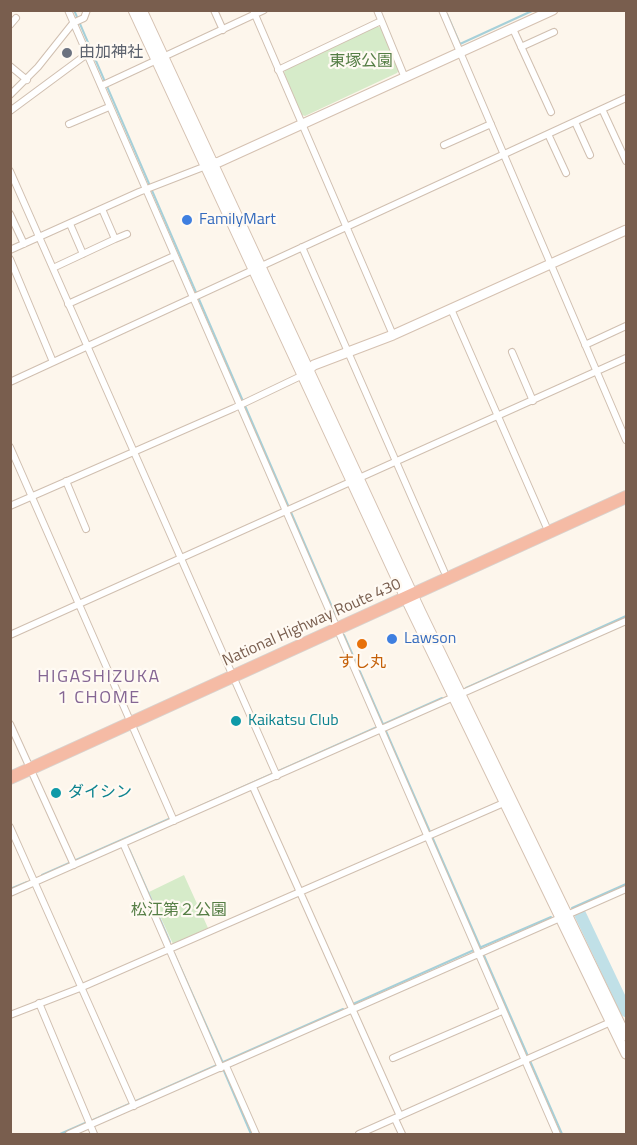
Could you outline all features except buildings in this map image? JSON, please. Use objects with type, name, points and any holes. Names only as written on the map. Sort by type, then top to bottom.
[{"type":"highway","name":"National Highway Route 430","points":[[408,593],[444,571],[627,489]]},
{"type":"highway","name":"National Highway Route 430","points":[[10,778],[29,765],[231,673],[627,497]]},
{"type":"highway","name":"National Highway Route 430","points":[[10,769],[29,765]]},
{"type":"street","points":[[68,10],[76,21],[87,54],[104,85],[109,107],[149,190],[174,256],[195,297],[288,510],[335,627],[430,835],[502,1011],[528,1060],[557,1134]]},
{"type":"street","points":[[10,95],[27,80],[76,21],[84,18],[87,10]]},
{"type":"street","points":[[133,10],[160,59],[408,593],[615,1020],[626,1054]]},
{"type":"street","points":[[142,10],[160,59]]},
{"type":"street","points":[[214,10],[223,30]]},
{"type":"street","points":[[104,85],[264,10]]},
{"type":"street","points":[[377,10],[405,78]]},
{"type":"street","points":[[442,10],[627,440]]},
{"type":"street","points":[[10,250],[302,125],[553,10]]},
{"type":"street","points":[[254,13],[393,335]]},
{"type":"street","points":[[10,25],[16,18]]},
{"type":"street","points":[[278,70],[381,21]]},
{"type":"street","points":[[513,29],[551,112]]},
{"type":"street","points":[[521,47],[554,32]]},
{"type":"street","points":[[10,111],[87,54]]},
{"type":"street","points":[[10,66],[27,80]]},
{"type":"street","points":[[10,382],[627,98]]},
{"type":"street","points":[[69,124],[109,107]]},
{"type":"street","points":[[602,109],[627,161]]},
{"type":"street","points":[[574,122],[590,155]]},
{"type":"street","points":[[444,145],[491,124]]},
{"type":"street","points":[[548,134],[566,173]]},
{"type":"street","points":[[10,171],[276,773]]},
{"type":"street","points":[[102,209],[115,239]]},
{"type":"street","points":[[10,214],[24,244]]},
{"type":"street","points":[[70,224],[83,254]]},
{"type":"street","points":[[10,506],[241,404],[315,365],[393,335],[627,230]]},
{"type":"street","points":[[52,268],[127,234]]},
{"type":"street","points":[[302,247],[444,571]]},
{"type":"street","points":[[68,304],[174,256]]},
{"type":"street","points":[[10,259],[53,362]]},
{"type":"street","points":[[451,309],[546,526]]},
{"type":"street","points":[[585,345],[627,326]]},
{"type":"street","points":[[512,352],[533,401]]},
{"type":"street","points":[[10,635],[627,358]]},
{"type":"street","points":[[10,447],[173,818]]},
{"type":"street","points":[[66,481],[86,529]]},
{"type":"street","points":[[10,893],[73,863],[123,843],[173,818],[253,787],[276,773],[627,621]]},
{"type":"street","points":[[10,724],[73,863]]},
{"type":"street","points":[[253,787],[397,1117],[402,1134]]},
{"type":"street","points":[[10,1015],[80,988],[508,801]]},
{"type":"street","points":[[10,827],[134,1106]]},
{"type":"street","points":[[123,843],[169,949],[256,1134]]},
{"type":"street","points":[[69,1134],[479,952],[627,889]]},
{"type":"street","points":[[39,1003],[94,1134]]},
{"type":"street","points":[[393,1058],[502,1011]]},
{"type":"street","points":[[615,1020],[627,1036]]},
{"type":"street","points":[[359,1134],[615,1020]]},
{"type":"green space","name":"東塚公園","points":[[377,26],[381,28],[399,70],[397,73],[305,116],[302,115],[284,73],[285,69]]},
{"type":"green space","name":"松江第２公園","points":[[184,875],[208,928],[173,944],[149,892]]},
{"type":"waterway","points":[[74,10],[335,614]]},
{"type":"waterway","points":[[447,14],[460,44],[534,10]]},
{"type":"waterway","points":[[466,688],[626,616]]},
{"type":"waterway","points":[[344,635],[562,1134]]},
{"type":"waterway","points":[[198,807],[442,698]]},
{"type":"waterway","points":[[42,875],[171,818]]},
{"type":"waterway","points":[[129,849],[170,942]]},
{"type":"waterway","points":[[10,889],[27,882]]},
{"type":"waterway","points":[[572,908],[626,884]]},
{"type":"waterway","points":[[580,914],[626,1011]]},
{"type":"waterway","points":[[479,948],[551,917]]},
{"type":"waterway","points":[[353,1004],[474,950]]},
{"type":"waterway","points":[[174,953],[223,1063]]},
{"type":"waterway","points":[[221,1063],[343,1009]]},
{"type":"waterway","points":[[136,1101],[217,1065]]},
{"type":"waterway","points":[[224,1071],[251,1134]]},
{"type":"waterway","points":[[93,1120],[129,1104]]},
{"type":"waterway","points":[[60,1134],[85,1123]]},
{"type":"place","name":"由加神社","points":[[67,53]]},
{"type":"place","name":"FamilyMart","points":[[187,220]]},
{"type":"place","name":"Lawson","points":[[392,639]]},
{"type":"place","name":"すし丸","points":[[362,644]]},
{"type":"place","name":"Kaikatsu Club","points":[[236,721]]},
{"type":"place","name":"ダイシン","points":[[56,793]]},
{"type":"district","name":"HIGASHIZUKA 1 CHOME","points":[[99,688]]}]
